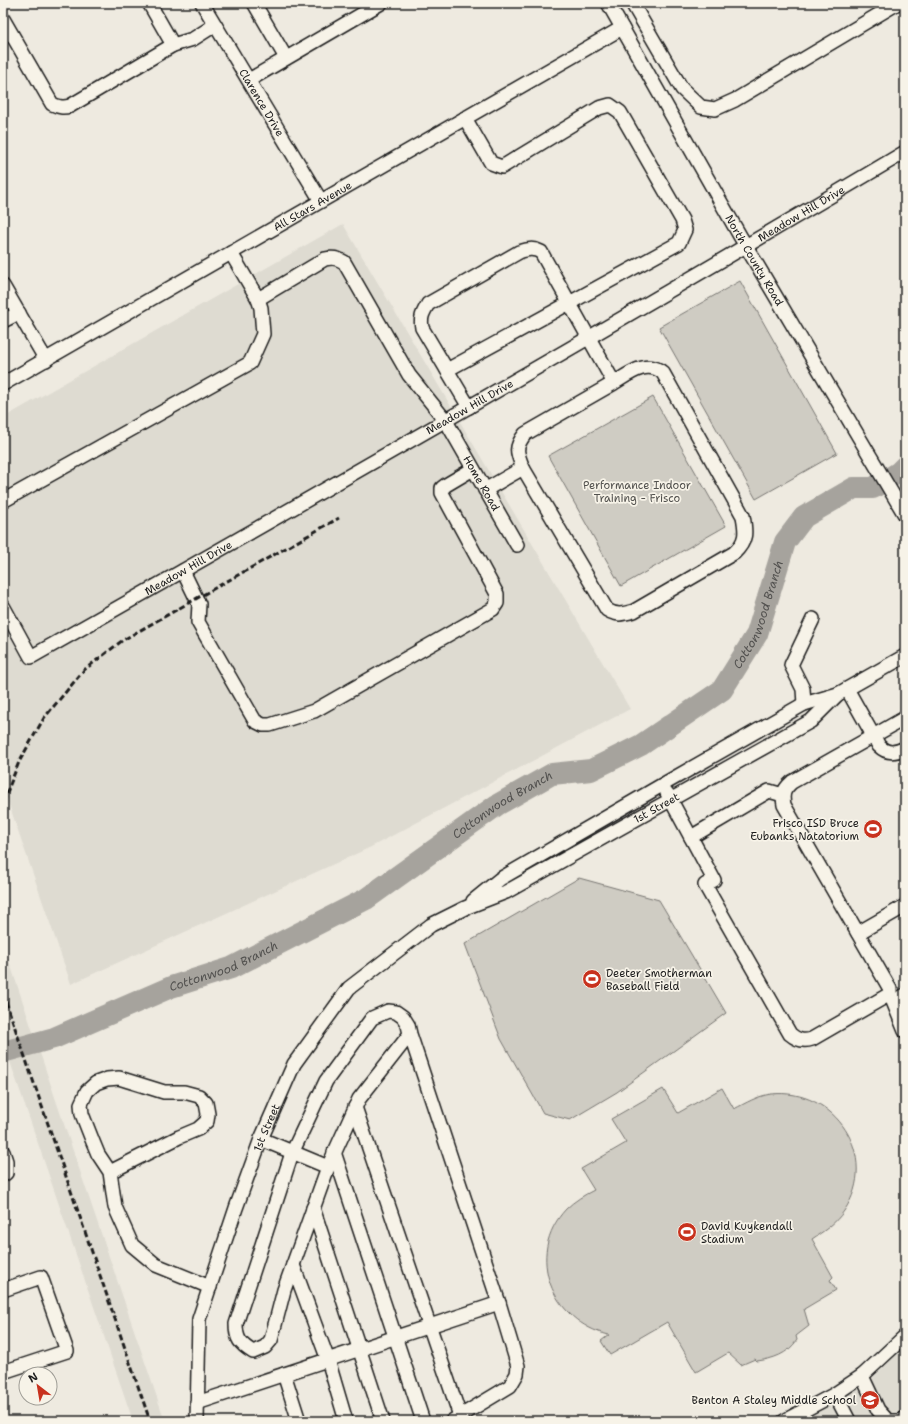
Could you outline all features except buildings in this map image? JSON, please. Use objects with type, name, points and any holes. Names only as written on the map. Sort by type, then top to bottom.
[{"type":"street","points":[[149,3],[173,45]]},
{"type":"street","name":"Clarence Drive","points":[[202,3],[321,201]]},
{"type":"street","points":[[254,3],[286,58]]},
{"type":"street","points":[[249,80],[381,3]]},
{"type":"street","name":"North County Road","points":[[608,3],[746,246],[905,515]]},
{"type":"street","points":[[632,3],[682,89],[701,107],[715,109],[735,100],[898,3]]},
{"type":"street","points":[[3,19],[52,104],[65,108],[173,45],[193,39],[215,25]]},
{"type":"street","name":"All Stars Avenue","points":[[3,384],[622,28]]},
{"type":"street","points":[[448,370],[679,243],[685,230],[682,220],[620,112],[610,105],[599,108],[502,167],[491,163],[465,118]]},
{"type":"street","name":"Meadow Hill Drive","points":[[3,606],[31,657],[446,421],[905,152]]},
{"type":"street","points":[[469,407],[422,328],[420,319],[422,313],[428,304],[519,252],[529,249],[535,249],[541,252],[614,382]]},
{"type":"street","points":[[3,501],[250,363],[263,334],[262,308],[231,253]]},
{"type":"street","name":"Home Road","points":[[258,299],[325,259],[330,257],[338,258],[344,262],[409,375],[446,421],[517,545]]},
{"type":"street","points":[[3,286],[46,360]]},
{"type":"street","points":[[3,322],[18,313]]},
{"type":"street","points":[[648,366],[663,372],[743,516],[745,528],[744,540],[740,548],[734,553],[634,611],[621,615],[613,614],[607,610],[523,468],[518,448],[519,442],[525,434],[614,382],[635,370],[648,366]]},
{"type":"street","points":[[485,490],[523,468]]},
{"type":"street","points":[[183,571],[199,604],[198,622],[255,721],[263,725],[270,725],[314,711],[493,608],[497,603],[497,594],[442,493],[442,488],[473,469]]},
{"type":"street","points":[[804,704],[803,689],[791,665],[813,619]]},
{"type":"street","name":"1st Street","points":[[465,908],[500,879],[662,785],[804,704],[842,692],[905,656]]},
{"type":"street","points":[[842,692],[883,750],[898,752],[905,748]]},
{"type":"street","name":"1st Street","points":[[197,1421],[199,1319],[236,1208],[262,1139],[294,1064],[349,988],[431,925],[465,908],[506,892],[811,721],[842,692]]},
{"type":"street","points":[[905,718],[792,782],[787,786],[782,795],[784,806],[890,989],[905,1031]]},
{"type":"street","points":[[662,785],[714,880],[705,885],[790,1034],[794,1038],[806,1041],[812,1039],[892,998],[905,995]]},
{"type":"street","points":[[691,837],[769,791],[782,795]]},
{"type":"street","points":[[858,933],[905,906]]},
{"type":"street","points":[[355,1107],[429,1326],[455,1419],[510,1386],[517,1374],[518,1366],[499,1303],[408,1025],[403,1017],[396,1012],[388,1011],[372,1018],[326,1081],[292,1153],[236,1324],[236,1334],[244,1347],[253,1352],[265,1347],[271,1340],[284,1290],[334,1152],[355,1107],[359,1099],[410,1034]]},
{"type":"street","points":[[110,1172],[198,1129],[207,1121],[208,1114],[206,1103],[199,1096],[184,1092],[164,1092],[120,1078],[107,1079],[96,1083],[87,1091],[81,1104],[82,1114],[98,1154],[110,1172],[115,1207],[132,1244],[156,1265],[210,1287]]},
{"type":"street","points":[[262,1139],[292,1153],[328,1166]]},
{"type":"street","points":[[3,1152],[6,1160],[6,1173],[3,1175]]},
{"type":"street","points":[[334,1152],[423,1421]]},
{"type":"street","points":[[313,1208],[383,1421]]},
{"type":"street","points":[[293,1265],[328,1360],[346,1421]]},
{"type":"street","points":[[3,1290],[41,1277],[67,1351],[3,1372]]},
{"type":"street","points":[[197,1403],[499,1303]]},
{"type":"street","points":[[784,1421],[836,1394],[862,1376],[905,1336]]},
{"type":"street","points":[[284,1374],[299,1421]]},
{"type":"street","points":[[862,1376],[878,1410],[888,1421]]},
{"type":"street","points":[[836,1394],[849,1421]]},
{"type":"street","points":[[892,1421],[901,1421],[905,1418]]},
{"type":"shaded area","points":[[343,224],[630,709],[371,847],[71,984],[3,787],[3,418]]},
{"type":"shaded area","points":[[3,943],[165,1421],[133,1421],[3,1041]]},
{"type":"shaded area","name":"Benton A Staley Middle School","points":[[905,1346],[905,1421],[798,1421],[872,1379]]},
{"type":"green space","points":[[740,281],[837,453],[756,499],[659,327]]},
{"type":"green space","name":"Performance Indoor Training - Frisco","points":[[653,397],[726,526],[621,586],[548,456]]},
{"type":"green space","name":"Deeter Smotherman Baseball Field","points":[[579,878],[659,900],[726,1013],[617,1092],[570,1120],[543,1113],[501,1039],[465,944]]},
{"type":"green space","name":"David Kuykendall Stadium","points":[[722,1088],[734,1109],[756,1098],[771,1094],[794,1095],[815,1102],[832,1114],[845,1130],[854,1148],[857,1169],[854,1190],[841,1216],[812,1239],[833,1277],[830,1280],[836,1290],[804,1309],[809,1326],[796,1336],[797,1340],[789,1349],[780,1355],[769,1359],[757,1361],[755,1359],[741,1365],[728,1353],[696,1372],[667,1322],[610,1355],[601,1341],[609,1335],[589,1328],[572,1316],[559,1301],[550,1284],[546,1265],[547,1246],[553,1227],[569,1206],[579,1198],[594,1190],[581,1169],[626,1143],[611,1119],[663,1089],[678,1113]]},
{"type":"waterway","name":"Cottonwood Branch","points":[[3,1052],[54,1038],[171,987],[231,968],[366,899],[497,805],[552,774],[591,770],[641,745],[722,690],[757,634],[785,542],[804,517],[854,488],[873,488],[899,472],[905,466]]},
{"type":"railway","points":[[3,802],[19,762],[44,718],[84,670],[123,640],[339,518]]},
{"type":"railway","points":[[3,993],[150,1421]]},
{"type":"place","name":"Frisco ISD Bruce Eubanks Natatorium","points":[[873,829]]},
{"type":"place","name":"Deeter Smotherman Baseball Field","points":[[592,979]]},
{"type":"place","name":"David Kuykendall Stadium","points":[[687,1232]]},
{"type":"place","name":"Benton A Staley Middle School","points":[[870,1400]]}]
